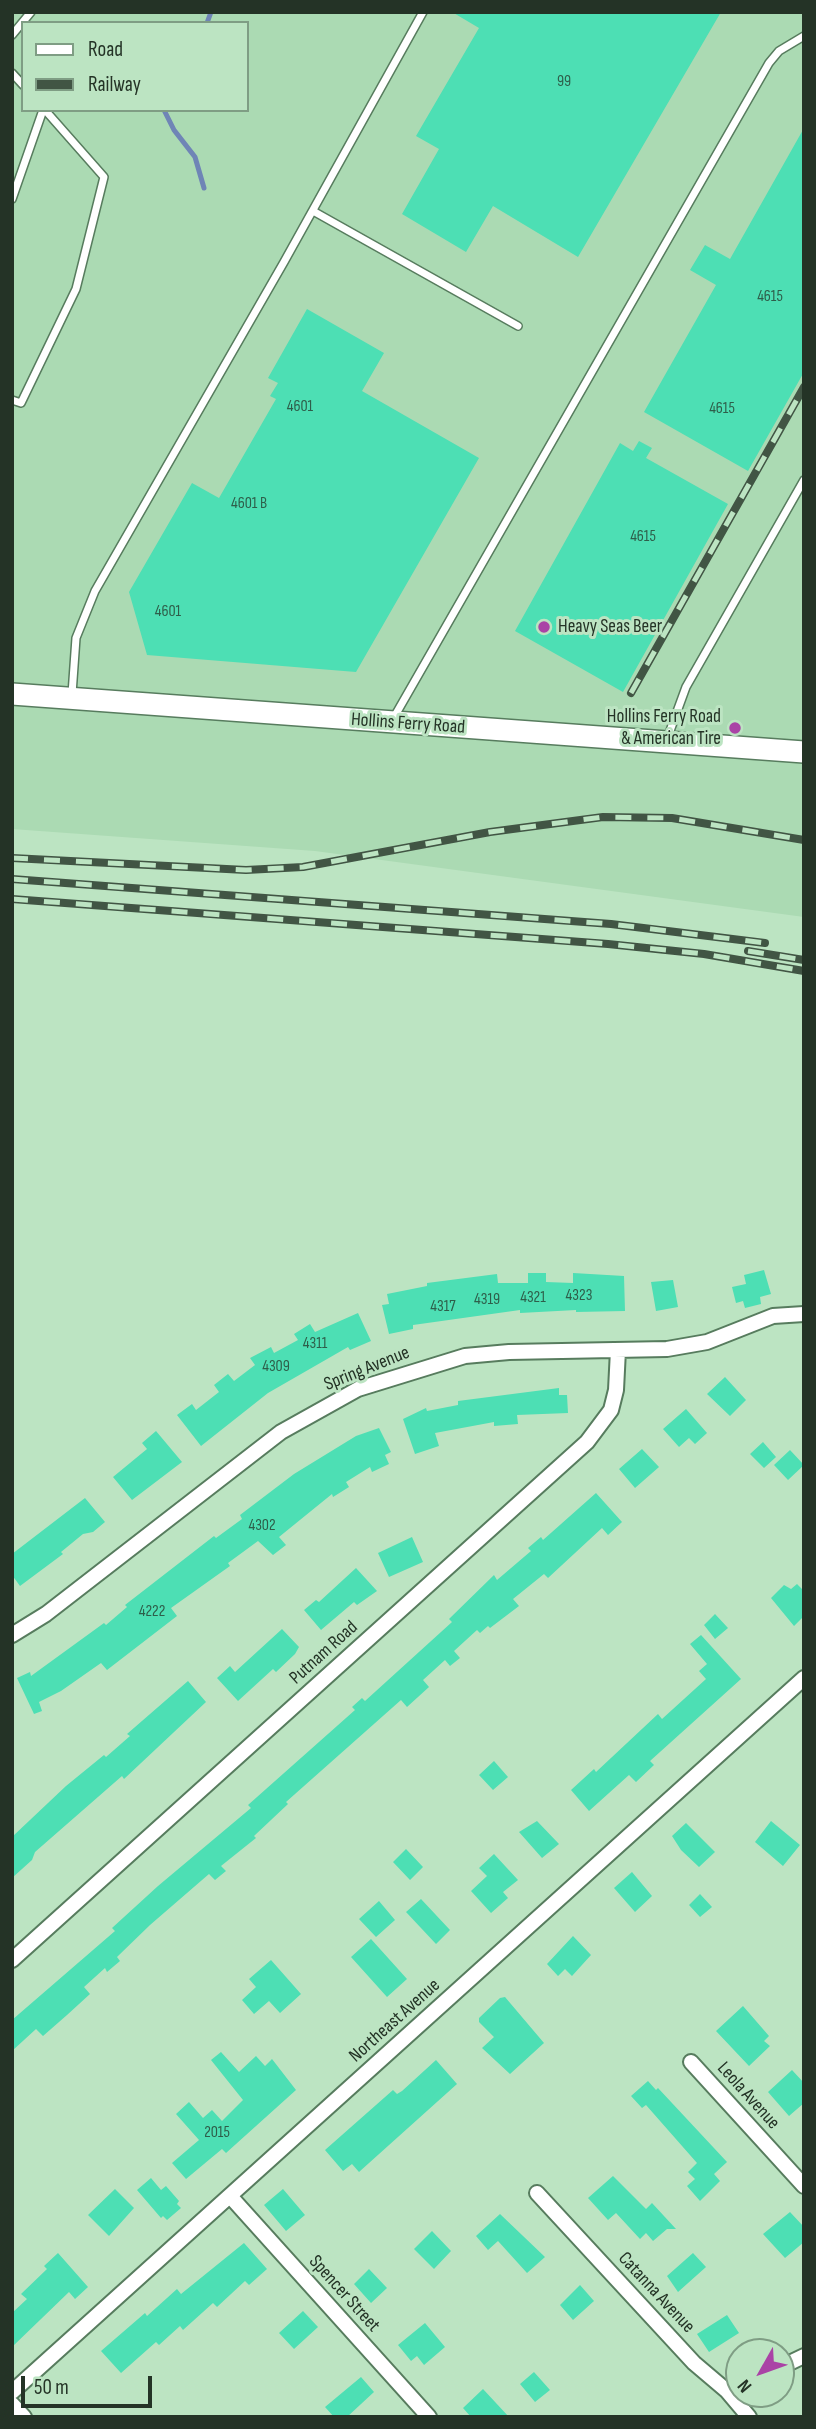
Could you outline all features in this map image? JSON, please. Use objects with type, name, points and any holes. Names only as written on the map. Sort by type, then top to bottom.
[{"type":"street","name":"Hollins Ferry Road","points":[[12,694],[804,752]]},
{"type":"street","name":"Spring Avenue","points":[[12,1635],[46,1614],[281,1432],[358,1389],[465,1356],[509,1352],[667,1349],[707,1342],[773,1316],[804,1314]]},
{"type":"street","name":"Putnam Road","points":[[12,1960],[587,1442],[611,1410],[616,1390],[618,1350]]},
{"type":"street","name":"Northeast Avenue","points":[[12,2392],[804,1678]]},
{"type":"street","name":"Leola Avenue","points":[[691,2062],[804,2186]]},
{"type":"street","name":"Catanna Avenue","points":[[537,2193],[694,2363],[725,2384]]},
{"type":"street","name":"Spencer Street","points":[[230,2196],[429,2417]]},
{"type":"street","points":[[12,2404],[24,2417]]},
{"type":"lane","points":[[72,698],[72,657],[82,617],[423,12]]},
{"type":"lane","points":[[391,723],[769,63],[779,51],[804,36]]},
{"type":"lane","points":[[12,199],[43,112]]},
{"type":"lane","points":[[12,400],[21,403],[76,289],[104,177],[46,112]]},
{"type":"lane","points":[[313,211],[518,326]]},
{"type":"lane","points":[[666,743],[686,687],[804,480]]},
{"type":"shaded area","points":[[12,12],[804,12],[804,917],[315,851],[12,829]]},
{"type":"building","points":[[452,12],[721,12],[578,257],[493,206],[466,252],[402,214],[439,149],[416,136],[479,28]]},
{"type":"building","points":[[804,128],[804,372],[748,471],[644,412],[716,285],[690,270],[705,245],[730,259]]},
{"type":"building","points":[[307,309],[384,353],[362,391],[479,458],[356,672],[147,655],[129,592],[192,483],[219,498],[276,399],[270,396],[278,383],[268,378]]},
{"type":"building","points":[[639,441],[652,448],[646,458],[728,504],[623,692],[515,631],[620,443],[633,451]]},
{"type":"building","points":[[764,1270],[771,1294],[760,1297],[761,1304],[745,1308],[743,1301],[736,1303],[732,1287],[746,1284],[744,1275]]},
{"type":"building","points":[[528,1273],[546,1273],[546,1282],[573,1283],[573,1273],[624,1276],[625,1311],[520,1313],[520,1310],[413,1325],[413,1329],[389,1334],[382,1305],[389,1304],[387,1294],[427,1286],[427,1283],[497,1274],[498,1283],[528,1283]]},
{"type":"building","points":[[673,1280],[678,1307],[656,1311],[651,1282]]},
{"type":"building","points":[[358,1313],[371,1341],[350,1350],[348,1347],[268,1393],[201,1446],[177,1415],[192,1404],[196,1410],[219,1392],[214,1385],[228,1374],[234,1381],[255,1365],[250,1358],[271,1347],[274,1353],[298,1340],[294,1334],[310,1324],[315,1332]]},
{"type":"building","points":[[725,1377],[746,1400],[730,1416],[707,1394]]},
{"type":"building","points":[[559,1388],[559,1395],[567,1395],[568,1413],[517,1415],[518,1424],[494,1426],[494,1422],[435,1433],[439,1446],[415,1454],[403,1419],[426,1408],[427,1411],[458,1405],[458,1401]]},
{"type":"building","points":[[686,1409],[707,1433],[695,1444],[689,1438],[679,1447],[663,1429]]},
{"type":"building","points":[[379,1428],[391,1452],[385,1455],[389,1464],[372,1472],[370,1467],[346,1482],[349,1487],[333,1497],[332,1494],[279,1537],[286,1545],[273,1555],[258,1541],[228,1563],[230,1566],[171,1608],[177,1616],[107,1670],[101,1663],[61,1691],[39,1702],[42,1711],[34,1714],[17,1678],[30,1672],[31,1676],[104,1623],[106,1625],[127,1607],[125,1605],[214,1536],[216,1538],[242,1519],[240,1515],[294,1474],[356,1436]]},
{"type":"building","points":[[156,1431],[182,1462],[132,1500],[113,1477],[147,1449],[142,1443]]},
{"type":"building","points":[[763,1442],[776,1457],[764,1468],[750,1454]]},
{"type":"building","points":[[642,1449],[659,1467],[635,1488],[619,1469]]},
{"type":"building","points":[[790,1450],[804,1465],[788,1480],[774,1465]]},
{"type":"building","points":[[596,1493],[622,1522],[608,1535],[602,1528],[548,1578],[544,1574],[513,1599],[519,1606],[490,1628],[488,1626],[480,1633],[477,1630],[454,1651],[460,1658],[450,1666],[445,1660],[423,1680],[429,1687],[407,1707],[401,1700],[286,1802],[288,1804],[254,1836],[256,1838],[221,1866],[226,1871],[215,1880],[209,1874],[150,1925],[117,1957],[120,1961],[107,1972],[105,1968],[84,1987],[90,1994],[67,2015],[43,2036],[36,2029],[12,2051],[12,2020],[115,1931],[112,1928],[158,1886],[251,1808],[248,1805],[355,1710],[352,1707],[362,1698],[365,1701],[452,1622],[449,1619],[494,1575],[497,1580],[531,1551],[528,1548],[541,1537],[543,1540]]},
{"type":"building","points":[[85,1498],[105,1522],[93,1532],[83,1534],[61,1552],[63,1554],[20,1586],[12,1575],[12,1554]]},
{"type":"building","points":[[412,1537],[423,1562],[389,1577],[378,1553]]},
{"type":"building","points":[[356,1568],[377,1591],[357,1605],[354,1602],[321,1630],[304,1610],[316,1600],[319,1602]]},
{"type":"building","points":[[797,1584],[804,1591],[804,1616],[794,1626],[771,1598],[784,1585],[791,1589]]},
{"type":"building","points":[[715,1614],[728,1628],[715,1639],[704,1625]]},
{"type":"building","points":[[282,1629],[299,1647],[295,1654],[276,1672],[273,1669],[238,1701],[217,1678],[230,1666],[235,1672]]},
{"type":"building","points":[[701,1635],[741,1679],[650,1761],[654,1765],[636,1782],[629,1775],[589,1811],[571,1790],[594,1769],[596,1772],[658,1714],[662,1719],[706,1679],[699,1671],[707,1664],[690,1644]]},
{"type":"building","points":[[188,1681],[206,1702],[124,1779],[122,1776],[35,1852],[32,1860],[12,1878],[12,1837],[66,1786],[130,1736],[127,1734]]},
{"type":"building","points":[[494,1761],[508,1777],[493,1790],[479,1775]]},
{"type":"building","points":[[537,1821],[559,1844],[542,1858],[519,1832]]},
{"type":"building","points":[[771,1821],[800,1845],[783,1866],[755,1842]]},
{"type":"building","points":[[686,1823],[715,1852],[699,1867],[681,1850],[672,1836]]},
{"type":"building","points":[[406,1849],[423,1867],[410,1880],[393,1862]]},
{"type":"building","points":[[494,1854],[518,1880],[503,1892],[508,1898],[491,1913],[471,1891],[487,1876],[479,1868]]},
{"type":"building","points":[[632,1872],[652,1896],[635,1912],[614,1888]]},
{"type":"building","points":[[700,1894],[712,1907],[700,1917],[689,1905]]},
{"type":"building","points":[[421,1899],[450,1930],[436,1944],[406,1912]]},
{"type":"building","points":[[379,1901],[395,1920],[376,1937],[359,1919]]},
{"type":"building","points":[[573,1936],[591,1955],[572,1976],[565,1969],[558,1976],[547,1964]]},
{"type":"building","points":[[371,1939],[407,1979],[387,1997],[351,1957]]},
{"type":"building","points":[[271,1960],[301,1994],[280,2013],[269,2001],[254,2014],[242,2000],[256,1987],[249,1979]]},
{"type":"building","points":[[505,1997],[544,2043],[510,2074],[482,2048],[494,2037],[479,2022],[479,2018],[500,1998]]},
{"type":"building","points":[[743,2006],[769,2036],[764,2041],[770,2046],[749,2066],[716,2031]]},
{"type":"building","points":[[221,2052],[239,2072],[256,2056],[265,2066],[272,2059],[296,2090],[226,2153],[222,2149],[186,2179],[172,2163],[199,2140],[176,2114],[189,2102],[203,2118],[212,2110],[222,2121],[243,2100],[211,2060]]},
{"type":"building","points":[[436,2060],[457,2084],[359,2172],[352,2164],[343,2171],[325,2150],[393,2090],[397,2094],[402,2091]]},
{"type":"building","points":[[792,2070],[804,2083],[804,2103],[789,2116],[768,2092]]},
{"type":"building","points":[[648,2081],[656,2090],[658,2088],[727,2162],[714,2174],[720,2181],[700,2201],[687,2186],[695,2179],[688,2172],[697,2163],[646,2105],[642,2108],[631,2096]]},
{"type":"building","points":[[613,2176],[646,2209],[652,2203],[676,2229],[667,2229],[653,2241],[646,2233],[640,2239],[616,2213],[608,2220],[588,2198]]},
{"type":"building","points":[[151,2178],[161,2190],[166,2186],[179,2201],[177,2204],[181,2208],[167,2220],[163,2216],[161,2218],[137,2190]]},
{"type":"building","points":[[115,2189],[134,2208],[109,2236],[88,2215]]},
{"type":"building","points":[[283,2189],[305,2215],[286,2231],[264,2205]]},
{"type":"building","points":[[790,2212],[804,2227],[804,2242],[785,2258],[763,2234]]},
{"type":"building","points":[[500,2214],[545,2257],[527,2273],[498,2241],[488,2250],[476,2236]]},
{"type":"building","points":[[432,2231],[451,2251],[434,2269],[414,2249]]},
{"type":"building","points":[[244,2243],[267,2269],[249,2285],[245,2281],[217,2307],[213,2303],[183,2330],[180,2326],[159,2345],[156,2342],[121,2373],[101,2351],[145,2313],[147,2316],[177,2289],[181,2294]]},
{"type":"building","points":[[58,2253],[88,2287],[75,2299],[69,2292],[12,2347],[12,2313],[27,2299],[21,2294],[47,2269],[44,2266]]},
{"type":"building","points":[[693,2253],[706,2267],[678,2292],[667,2276]]},
{"type":"building","points":[[369,2269],[387,2288],[371,2303],[354,2284]]},
{"type":"building","points":[[580,2285],[594,2301],[573,2320],[560,2305]]},
{"type":"building","points":[[303,2311],[318,2327],[294,2349],[279,2333]]},
{"type":"building","points":[[727,2315],[739,2333],[725,2338],[725,2342],[709,2352],[697,2334]]},
{"type":"building","points":[[425,2323],[445,2347],[424,2365],[417,2356],[411,2361],[398,2345]]},
{"type":"building","points":[[534,2372],[550,2390],[535,2402],[520,2384]]},
{"type":"building","points":[[361,2377],[374,2392],[347,2417],[334,2417],[325,2407]]},
{"type":"building","points":[[483,2389],[509,2417],[471,2417],[463,2408]]},
{"type":"waterway","points":[[208,21],[211,12]]},
{"type":"waterway","points":[[165,112],[174,130],[195,157],[204,188]]},
{"type":"railway","points":[[631,693],[804,387]]},
{"type":"railway","points":[[12,858],[246,870],[303,867],[490,832],[603,817],[672,818],[804,840]]},
{"type":"railway","points":[[12,879],[611,924],[765,943]]},
{"type":"railway","points":[[12,899],[608,944],[704,954],[804,971]]},
{"type":"railway","points":[[748,951],[804,960]]},
{"type":"place","name":"Heavy Seas Beer","points":[[544,627]]},
{"type":"place","name":"Hollins Ferry Road & American Tire","points":[[735,728]]}]
